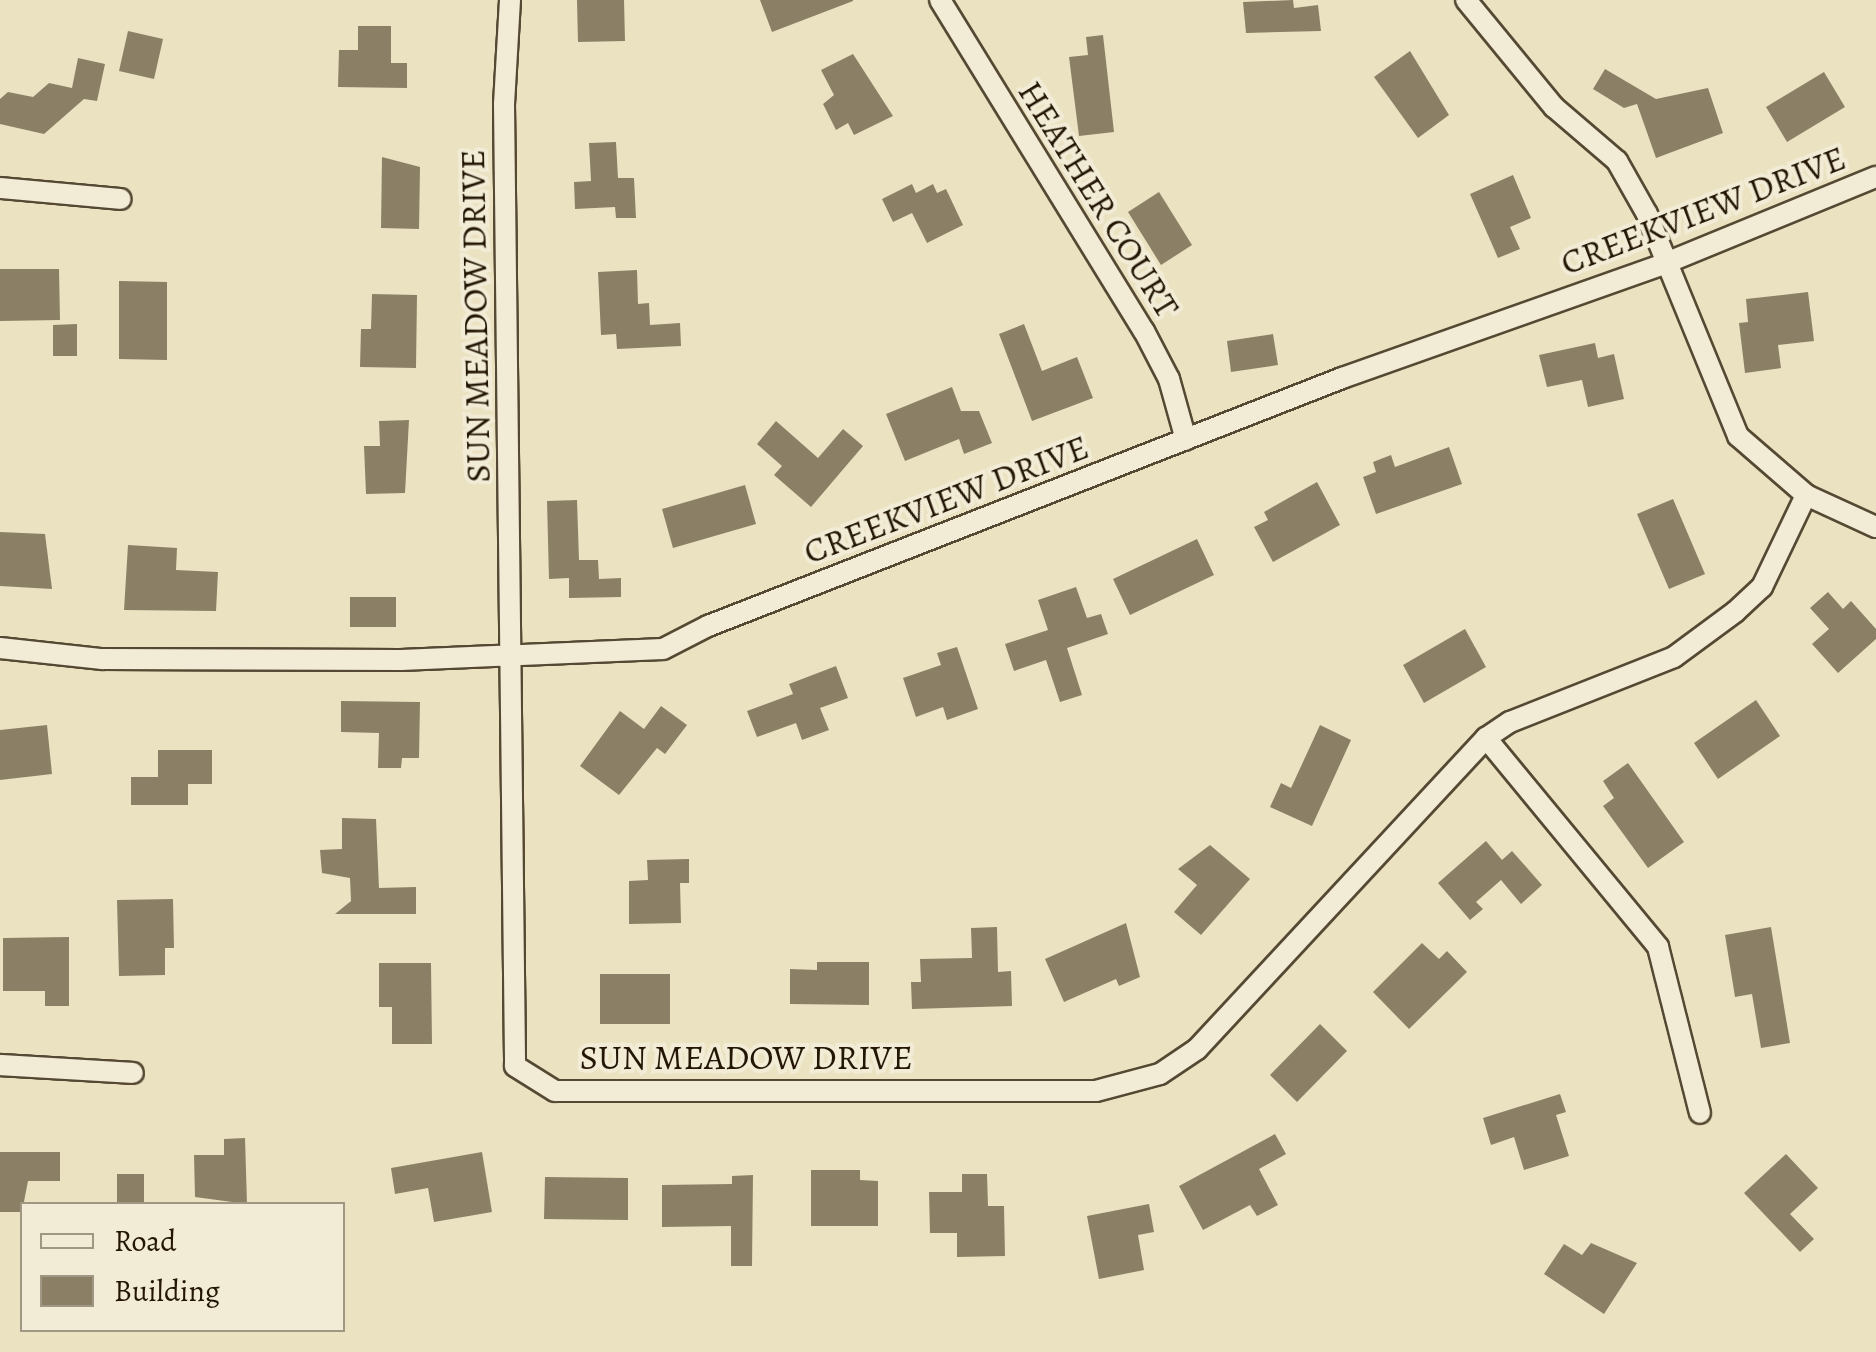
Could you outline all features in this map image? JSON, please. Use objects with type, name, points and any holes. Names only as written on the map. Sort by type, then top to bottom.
[{"type":"street","name":"SUN MEADOW DRIVE","points":[[510,0],[504,104],[515,1066],[555,1090],[1096,1091],[1137,1082],[1198,1049],[1486,738],[1510,722],[1674,657],[1708,635],[1762,587],[1806,495]]},
{"type":"street","name":"HEATHER COURT","points":[[940,0],[1144,331],[1169,379],[1186,440]]},
{"type":"street","points":[[1466,0],[1554,108],[1617,161],[1666,263],[1738,436],[1806,495],[1876,527]]},
{"type":"street","name":"CREEKVIEW DRIVE","points":[[0,648],[102,659],[513,657],[663,650],[724,620],[1186,440],[1666,263],[1876,177]]},
{"type":"street","points":[[0,188],[121,198]]},
{"type":"street","points":[[1486,738],[1658,948],[1700,1113]]},
{"type":"street","points":[[0,1065],[133,1073]]},
{"type":"building","points":[[577,0],[624,0],[625,41],[578,42]]},
{"type":"building","points":[[760,0],[853,0],[853,1],[772,32]]},
{"type":"building","points":[[1293,0],[1294,8],[1318,5],[1321,31],[1246,33],[1243,2]]},
{"type":"building","points":[[358,26],[391,26],[391,63],[407,63],[407,88],[338,87],[339,50],[358,50]]},
{"type":"building","points":[[128,31],[163,39],[154,79],[119,71]]},
{"type":"building","points":[[1103,35],[1114,132],[1079,136],[1069,57],[1088,55],[1086,37]]},
{"type":"building","points":[[1410,51],[1449,115],[1418,138],[1374,77]]},
{"type":"building","points":[[853,54],[893,116],[854,135],[848,123],[836,130],[823,104],[834,95],[821,70]]},
{"type":"building","points":[[78,58],[105,64],[97,101],[84,99],[44,134],[0,124],[0,99],[8,92],[33,97],[49,83],[72,88]]},
{"type":"building","points":[[1605,69],[1656,99],[1708,88],[1723,133],[1656,158],[1637,104],[1624,108],[1593,89]]},
{"type":"building","points":[[1824,72],[1845,107],[1787,142],[1766,107]]},
{"type":"building","points":[[616,142],[618,178],[634,178],[636,218],[616,218],[615,207],[575,209],[574,182],[591,181],[589,143]]},
{"type":"building","points":[[382,157],[420,167],[419,229],[381,228]]},
{"type":"building","points":[[1513,175],[1531,218],[1510,227],[1520,249],[1498,258],[1470,194]]},
{"type":"building","points":[[912,184],[916,193],[933,184],[937,193],[946,189],[963,225],[927,243],[912,213],[893,222],[882,199]]},
{"type":"building","points":[[1159,192],[1192,245],[1161,265],[1128,212]]},
{"type":"building","points":[[0,269],[59,269],[60,320],[0,321]]},
{"type":"building","points":[[637,270],[638,304],[649,303],[650,325],[680,323],[681,346],[617,349],[616,334],[601,335],[598,272]]},
{"type":"building","points":[[119,281],[167,282],[167,360],[119,359]]},
{"type":"building","points":[[1808,292],[1814,341],[1778,345],[1781,368],[1745,373],[1739,323],[1748,322],[1746,299]]},
{"type":"building","points":[[372,294],[417,295],[416,368],[360,367],[361,329],[371,329]]},
{"type":"building","points":[[77,324],[77,356],[53,356],[53,325]]},
{"type":"building","points":[[1024,324],[1042,371],[1077,357],[1093,398],[1032,421],[999,334]]},
{"type":"building","points":[[1273,334],[1278,365],[1231,372],[1227,341]]},
{"type":"building","points":[[1595,343],[1598,358],[1614,354],[1624,399],[1588,407],[1582,380],[1547,387],[1539,355]]},
{"type":"building","points":[[952,387],[961,411],[979,411],[992,443],[964,454],[959,439],[905,461],[886,414]]},
{"type":"building","points":[[409,420],[405,493],[366,494],[364,446],[380,446],[379,421]]},
{"type":"building","points":[[776,421],[818,458],[843,429],[863,446],[811,507],[774,475],[782,466],[757,444]]},
{"type":"building","points":[[1449,447],[1462,484],[1376,514],[1363,477],[1376,472],[1373,462],[1391,455],[1395,467]]},
{"type":"building","points":[[1317,482],[1340,525],[1273,562],[1254,527],[1268,520],[1264,512]]},
{"type":"building","points":[[745,485],[756,524],[673,548],[662,509]]},
{"type":"building","points":[[1673,499],[1705,574],[1669,589],[1637,514]]},
{"type":"building","points":[[577,500],[579,560],[598,560],[599,579],[621,578],[621,597],[569,598],[569,578],[549,579],[547,501]]},
{"type":"building","points":[[0,532],[45,534],[52,589],[0,586]]},
{"type":"building","points":[[1197,539],[1214,575],[1130,615],[1113,579]]},
{"type":"building","points":[[128,545],[177,548],[176,570],[218,572],[216,611],[124,610]]},
{"type":"building","points":[[1076,587],[1087,618],[1101,614],[1108,634],[1067,648],[1082,695],[1060,702],[1046,660],[1014,671],[1005,644],[1048,630],[1038,600]]},
{"type":"building","points":[[1828,592],[1843,609],[1851,601],[1876,629],[1876,639],[1838,673],[1812,644],[1829,629],[1810,608]]},
{"type":"building","points":[[350,597],[396,597],[396,627],[350,627]]},
{"type":"building","points":[[1465,629],[1486,667],[1424,703],[1403,665]]},
{"type":"building","points":[[957,647],[978,709],[947,720],[943,707],[916,717],[903,678],[941,665],[937,653]]},
{"type":"building","points":[[836,666],[848,698],[820,708],[829,730],[802,740],[796,723],[757,737],[747,711],[793,694],[789,684]]},
{"type":"building","points":[[1756,700],[1780,736],[1718,779],[1694,743]]},
{"type":"building","points":[[341,701],[420,702],[419,758],[402,758],[401,768],[378,768],[379,733],[341,732]]},
{"type":"building","points":[[661,706],[687,725],[665,754],[657,748],[619,795],[580,766],[620,711],[644,729]]},
{"type":"building","points":[[47,725],[52,774],[0,780],[0,730]]},
{"type":"building","points":[[1320,725],[1351,740],[1312,826],[1270,807],[1281,783],[1291,788]]},
{"type":"building","points":[[158,750],[212,750],[212,784],[188,784],[188,805],[131,805],[131,777],[158,777]]},
{"type":"building","points":[[1628,763],[1684,842],[1648,868],[1603,806],[1614,798],[1603,781]]},
{"type":"building","points":[[342,818],[376,819],[379,888],[416,887],[416,914],[335,914],[351,901],[350,878],[322,873],[320,850],[342,849]]},
{"type":"building","points":[[1486,841],[1502,860],[1512,851],[1542,885],[1521,904],[1501,880],[1476,902],[1483,909],[1470,920],[1438,883]]},
{"type":"building","points":[[1210,845],[1250,879],[1201,935],[1174,912],[1197,885],[1178,869]]},
{"type":"building","points":[[689,859],[689,883],[680,883],[681,923],[629,924],[629,881],[648,880],[647,860]]},
{"type":"building","points":[[173,899],[174,948],[165,948],[165,975],[119,976],[117,900]]},
{"type":"building","points":[[1126,923],[1140,977],[1119,986],[1116,979],[1064,1002],[1045,959]]},
{"type":"building","points":[[997,927],[998,972],[1011,971],[1012,1006],[912,1009],[911,982],[921,982],[920,959],[972,958],[971,928]]},
{"type":"building","points":[[1771,927],[1790,1043],[1761,1048],[1752,994],[1735,997],[1725,935]]},
{"type":"building","points":[[69,937],[69,1006],[45,1006],[45,991],[3,991],[3,938]]},
{"type":"building","points":[[1422,943],[1439,959],[1447,951],[1467,972],[1409,1029],[1373,992]]},
{"type":"building","points":[[817,962],[869,962],[869,1005],[790,1004],[790,969],[817,970]]},
{"type":"building","points":[[379,963],[431,963],[432,1044],[392,1044],[392,1007],[379,1007]]},
{"type":"building","points":[[600,974],[670,974],[670,1024],[600,1024]]},
{"type":"building","points":[[1320,1024],[1347,1051],[1297,1102],[1270,1075]]},
{"type":"building","points":[[1560,1094],[1566,1112],[1556,1115],[1569,1156],[1524,1170],[1514,1137],[1491,1145],[1483,1118]]},
{"type":"building","points":[[1275,1134],[1286,1154],[1259,1169],[1278,1205],[1257,1216],[1250,1205],[1203,1230],[1179,1186]]},
{"type":"building","points":[[245,1138],[247,1202],[195,1197],[194,1155],[224,1155],[224,1139]]},
{"type":"building","points":[[0,1152],[60,1152],[60,1181],[28,1181],[20,1212],[0,1212]]},
{"type":"building","points":[[482,1152],[492,1212],[434,1222],[428,1188],[395,1194],[391,1168]]},
{"type":"building","points":[[1786,1154],[1818,1188],[1790,1214],[1814,1239],[1800,1252],[1744,1193]]},
{"type":"building","points":[[811,1170],[860,1170],[860,1180],[878,1181],[878,1226],[811,1226]]},
{"type":"building","points":[[117,1174],[144,1174],[144,1202],[117,1202]]},
{"type":"building","points":[[962,1174],[987,1174],[988,1206],[1004,1206],[1005,1256],[957,1257],[957,1233],[930,1233],[929,1192],[962,1192]]},
{"type":"building","points":[[753,1175],[752,1266],[731,1266],[731,1226],[662,1227],[662,1185],[732,1184],[732,1176]]},
{"type":"building","points":[[545,1177],[628,1178],[628,1220],[544,1219]]},
{"type":"building","points":[[1149,1204],[1154,1232],[1138,1235],[1144,1270],[1099,1279],[1087,1216]]},
{"type":"building","points":[[1591,1243],[1637,1263],[1604,1314],[1544,1274],[1564,1244],[1582,1255]]}]
